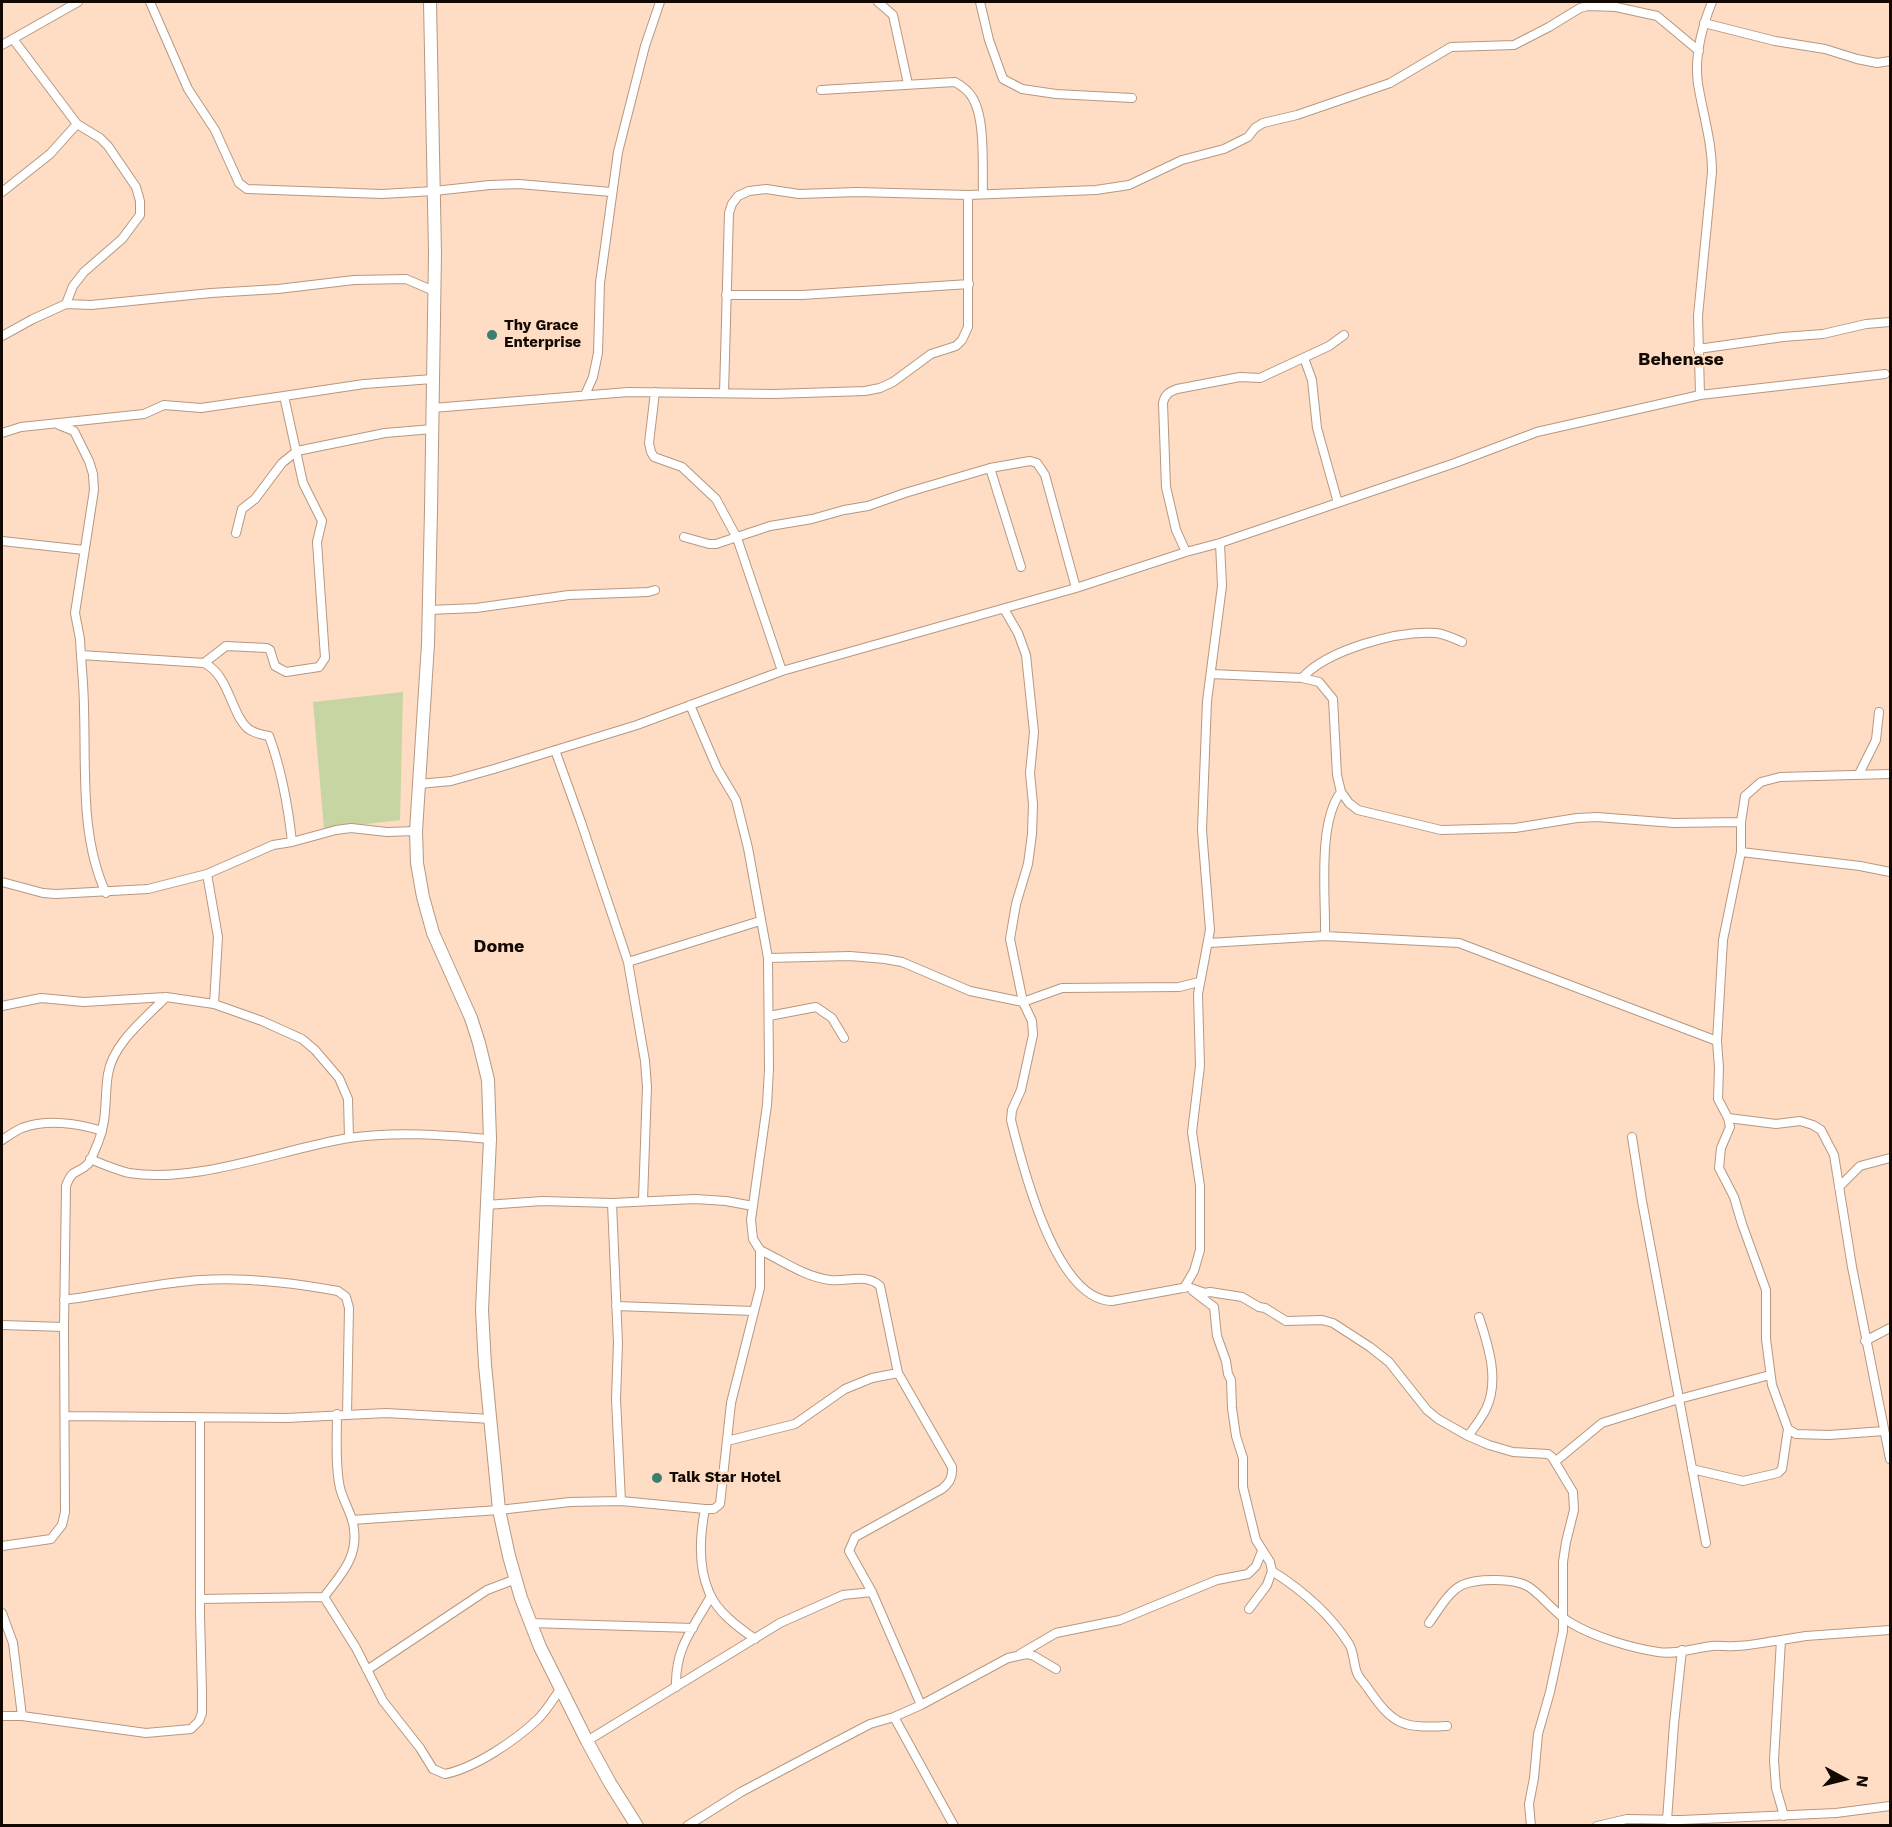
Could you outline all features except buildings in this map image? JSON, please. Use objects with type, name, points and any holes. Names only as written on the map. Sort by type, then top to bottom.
[{"type":"street","points":[[2,45],[78,2]]},
{"type":"street","points":[[150,2],[188,89],[215,130],[237,179],[247,189],[335,193],[434,191],[519,184],[611,192]]},
{"type":"street","points":[[430,2],[434,191],[433,408],[429,610],[416,831],[417,863],[427,915],[440,951],[480,1042],[488,1080],[490,1139],[482,1310],[499,1510],[516,1579],[540,1647],[587,1741],[637,1826]]},
{"type":"street","points":[[585,395],[595,371],[598,353],[600,283],[611,192],[623,126],[650,28],[660,2]]},
{"type":"street","points":[[878,2],[893,15],[908,84]]},
{"type":"street","points":[[980,2],[989,40],[1003,79],[1022,89],[1033,91],[1132,98]]},
{"type":"street","points":[[1700,395],[1698,316],[1712,153],[1698,82],[1699,51],[1704,23],[1712,2]]},
{"type":"street","points":[[724,393],[729,213],[738,196],[749,191],[766,189],[799,194],[857,192],[968,195],[1095,190],[1129,185],[1182,160],[1224,149],[1248,137],[1255,128],[1263,123],[1297,115],[1390,83],[1451,47],[1514,45],[1580,8],[1588,6],[1616,7],[1657,16],[1699,51]]},
{"type":"street","points":[[1704,23],[1774,41],[1826,49],[1857,60],[1877,63],[1890,61]]},
{"type":"street","points":[[13,39],[77,124],[100,138],[116,157],[136,187],[140,201],[140,215],[122,239],[84,272],[73,286],[66,304]]},
{"type":"street","points":[[821,90],[955,82],[973,98],[980,119],[983,194]]},
{"type":"street","points":[[2,192],[50,154],[77,124]]},
{"type":"street","points":[[433,408],[585,395],[655,392],[865,391],[880,388],[906,374],[921,360],[956,345],[962,340],[968,327],[968,195]]},
{"type":"street","points":[[2,336],[66,304],[91,305],[354,280],[406,279],[434,291]]},
{"type":"street","points":[[726,295],[802,295],[969,284]]},
{"type":"street","points":[[1698,349],[1823,334],[1866,324],[1890,322]]},
{"type":"street","points":[[1186,552],[1176,530],[1166,487],[1164,396],[1177,389],[1228,379],[1260,378],[1334,344],[1344,335]]},
{"type":"street","points":[[1304,358],[1312,380],[1317,428],[1338,503]]},
{"type":"street","points":[[419,784],[451,781],[555,750],[637,725],[782,671],[1076,588],[1220,543],[1538,432],[1700,395],[1885,375]]},
{"type":"street","points":[[2,433],[21,427],[144,414],[164,405],[201,408],[353,386],[433,379]]},
{"type":"street","points":[[655,392],[649,443],[651,452],[654,457],[682,467],[716,499],[737,538],[782,671]]},
{"type":"street","points":[[204,663],[221,649],[234,645],[267,648],[270,650],[275,666],[286,672],[314,669],[323,664],[325,658],[317,542],[322,521],[307,493],[290,432],[284,396]]},
{"type":"street","points":[[56,424],[74,431],[93,474],[94,490],[75,613],[80,639],[87,803],[93,854],[106,892]]},
{"type":"street","points":[[236,533],[242,509],[255,499],[282,463],[297,451],[386,433],[432,429]]},
{"type":"street","points":[[684,537],[709,544],[737,538],[770,526],[868,506],[990,468],[1030,461],[1042,468],[1076,588]]},
{"type":"street","points":[[990,468],[1021,567]]},
{"type":"street","points":[[2,541],[84,550]]},
{"type":"street","points":[[1186,1288],[1200,1250],[1200,1186],[1192,1132],[1200,1066],[1199,982],[1209,943],[1209,906],[1202,830],[1207,701],[1222,586],[1220,543]]},
{"type":"street","points":[[429,610],[476,608],[569,595],[655,590]]},
{"type":"street","points":[[1004,609],[1018,633],[1026,656],[1033,724],[1030,773],[1033,804],[1032,834],[1028,864],[1016,904],[1010,939],[1023,1002],[1032,1022],[1033,1035],[1021,1090],[1012,1110],[1011,1120],[1030,1190],[1056,1255],[1087,1293],[1102,1301],[1186,1288],[1204,1293],[1242,1297],[1286,1321],[1322,1320],[1333,1323],[1389,1362],[1427,1410],[1438,1419],[1489,1445],[1514,1452],[1548,1454],[1556,1461],[1573,1492],[1574,1510],[1563,1562],[1563,1631],[1538,1734],[1529,1804],[1531,1826]]},
{"type":"street","points":[[1302,678],[1318,664],[1345,651],[1379,640],[1406,634],[1434,633],[1462,642]]},
{"type":"street","points":[[81,655],[204,663],[216,670],[242,721],[250,730],[269,736],[280,767],[292,842]]},
{"type":"street","points":[[1211,674],[1302,678],[1319,682],[1333,699],[1337,774],[1341,792],[1358,810],[1441,830],[1515,828],[1597,817],[1674,823],[1741,822]]},
{"type":"street","points":[[690,705],[717,768],[736,800],[748,848],[768,958],[767,1105],[750,1220],[753,1239],[760,1250],[812,1277],[833,1280],[870,1279],[876,1282],[884,1297],[898,1373],[952,1467],[953,1474],[949,1483],[942,1489],[855,1537],[849,1551],[872,1592],[921,1705]]},
{"type":"street","points":[[1859,774],[1876,740],[1880,712]]},
{"type":"street","points":[[555,750],[628,962],[645,1061],[647,1087],[643,1200]]},
{"type":"street","points":[[1692,1469],[1743,1481],[1778,1473],[1782,1469],[1788,1429],[1770,1375],[1766,1339],[1766,1290],[1734,1197],[1719,1168],[1720,1148],[1730,1127],[1728,1118],[1718,1100],[1717,1041],[1723,940],[1741,852],[1741,822],[1745,796],[1761,782],[1780,777],[1890,774]]},
{"type":"street","points":[[1325,936],[1324,876],[1329,814],[1334,801],[1341,792]]},
{"type":"street","points":[[2,882],[43,893],[148,889],[207,874],[273,845],[318,834],[351,828],[387,832],[416,831]]},
{"type":"street","points":[[1741,852],[1860,866],[1890,872]]},
{"type":"street","points":[[207,874],[218,937],[214,1004]]},
{"type":"street","points":[[628,962],[760,921]]},
{"type":"street","points":[[1209,943],[1325,936],[1459,943],[1717,1041]]},
{"type":"street","points":[[768,958],[850,956],[885,959],[902,962],[970,991],[1023,1002],[1062,988],[1179,987],[1199,982]]},
{"type":"street","points":[[2,1006],[41,998],[84,1002],[166,997],[214,1004],[283,1029],[302,1039],[315,1050],[339,1078],[348,1099],[349,1138]]},
{"type":"street","points":[[2,1546],[51,1539],[62,1525],[65,1512],[66,1186],[74,1171],[88,1164],[102,1131],[106,1118],[108,1074],[113,1061],[132,1031],[166,997]]},
{"type":"street","points":[[769,1016],[816,1007],[825,1011],[832,1018],[844,1038]]},
{"type":"street","points":[[1728,1118],[1776,1124],[1800,1121],[1814,1125],[1821,1131],[1834,1155],[1865,1341],[1890,1459]]},
{"type":"street","points":[[2,1140],[23,1128],[52,1123],[83,1125],[102,1131]]},
{"type":"street","points":[[90,1159],[128,1173],[169,1175],[225,1166],[349,1138],[421,1133],[490,1139]]},
{"type":"street","points":[[1632,1137],[1706,1543]]},
{"type":"street","points":[[1839,1187],[1860,1166],[1890,1158]]},
{"type":"street","points":[[486,1205],[542,1202],[726,1200],[753,1206]]},
{"type":"street","points":[[612,1203],[616,1306],[616,1399],[621,1501]]},
{"type":"street","points":[[352,1520],[499,1510],[558,1503],[621,1501],[714,1509],[720,1504],[731,1403],[760,1288],[760,1250]]},
{"type":"street","points":[[64,1300],[117,1293],[147,1286],[202,1280],[262,1281],[338,1291],[346,1297],[349,1308],[347,1414]]},
{"type":"street","points":[[1186,1288],[1214,1307],[1217,1336],[1231,1380],[1234,1424],[1243,1458],[1244,1487],[1256,1540],[1270,1562],[1272,1571],[1267,1585],[1249,1609]]},
{"type":"street","points":[[616,1306],[754,1311]]},
{"type":"street","points":[[1468,1436],[1485,1411],[1492,1380],[1485,1337],[1479,1317]]},
{"type":"street","points":[[2,1325],[64,1327]]},
{"type":"street","points":[[1865,1341],[1890,1328]]},
{"type":"street","points":[[727,1441],[795,1424],[845,1389],[872,1378],[898,1373]]},
{"type":"street","points":[[1556,1461],[1602,1423],[1679,1399],[1770,1375]]},
{"type":"street","points":[[64,1416],[287,1418],[386,1413],[491,1419]]},
{"type":"street","points":[[200,1599],[324,1597],[340,1578],[352,1556],[352,1520],[340,1488],[337,1414]]},
{"type":"street","points":[[2,1716],[22,1716],[146,1734],[191,1729],[199,1721],[202,1713],[200,1417]]},
{"type":"street","points":[[1788,1429],[1796,1434],[1829,1435],[1884,1431]]},
{"type":"street","points":[[705,1509],[699,1541],[711,1596],[733,1623],[754,1639]]},
{"type":"street","points":[[687,1826],[772,1775],[870,1725],[921,1705],[1008,1658],[1020,1654],[1041,1640],[1056,1633],[1120,1620],[1217,1580],[1248,1574],[1256,1566],[1263,1551]]},
{"type":"street","points":[[1272,1571],[1307,1596],[1351,1646],[1358,1675],[1391,1718],[1409,1725],[1447,1726]]},
{"type":"street","points":[[367,1671],[488,1590],[516,1579]]},
{"type":"street","points":[[1429,1623],[1451,1594],[1462,1585],[1509,1580],[1531,1588],[1562,1618],[1573,1625],[1636,1647],[1659,1652],[1669,1653],[1720,1645],[1735,1646],[1806,1636],[1890,1630]]},
{"type":"street","points":[[587,1741],[780,1623],[843,1595],[872,1592]]},
{"type":"street","points":[[676,1687],[676,1668],[681,1646],[711,1596]]},
{"type":"street","points":[[324,1597],[345,1629],[383,1701],[433,1768],[445,1774],[469,1766],[506,1744],[539,1718],[561,1688]]},
{"type":"street","points":[[2,1613],[13,1643],[22,1716]]},
{"type":"street","points":[[530,1623],[693,1628]]},
{"type":"street","points":[[1781,1640],[1774,1760],[1776,1788],[1784,1816]]},
{"type":"street","points":[[1667,1820],[1682,1650]]},
{"type":"street","points":[[1020,1654],[1034,1656],[1056,1669]]},
{"type":"street","points":[[894,1717],[954,1826]]},
{"type":"street","points":[[1597,1826],[1627,1819],[1784,1816],[1836,1813],[1890,1806]]},
{"type":"green space","points":[[403,692],[400,820],[324,829],[313,702]]},
{"type":"place","name":"Thy Grace Enterprise","points":[[492,335]]},
{"type":"place","name":"Talk Star Hotel","points":[[657,1478]]},
{"type":"district","name":"Behenase","points":[[1681,360]]},
{"type":"district","name":"Dome","points":[[499,947]]}]
